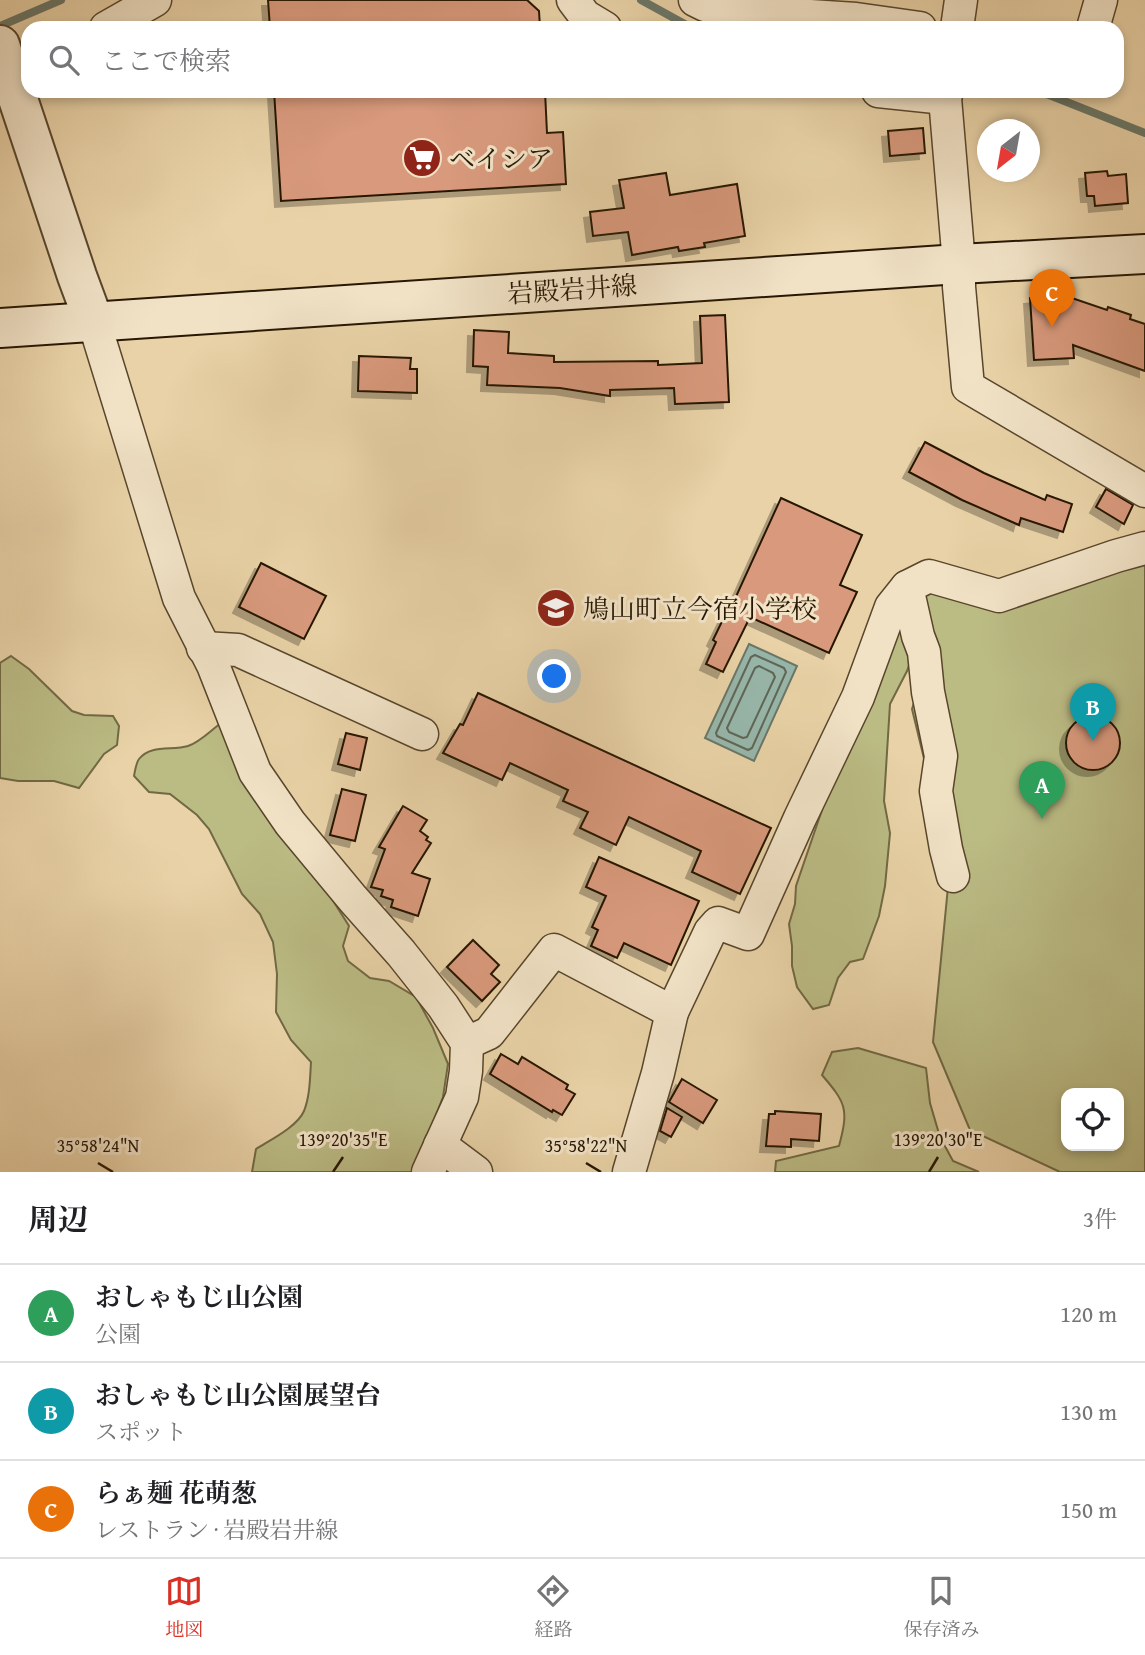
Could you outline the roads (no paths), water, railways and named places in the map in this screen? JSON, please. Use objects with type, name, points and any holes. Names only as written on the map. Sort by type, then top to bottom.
[{"type":"main road","points":[[0,45],[93,322]]},
{"type":"main road","name":"岩殿岩井線","points":[[0,328],[1145,254]]},
{"type":"street","points":[[118,21],[155,0]]},
{"type":"street","points":[[573,0],[585,16],[593,21]]},
{"type":"street","points":[[958,21],[961,0]]},
{"type":"street","points":[[1095,21],[1101,0]]},
{"type":"street","points":[[702,2],[734,11],[870,21]]},
{"type":"street","points":[[946,98],[968,387],[1145,491]]},
{"type":"street","points":[[93,322],[179,598],[213,665],[255,772],[290,823],[443,1006],[467,1043],[462,1097],[434,1158],[476,1172]]},
{"type":"street","points":[[629,1172],[658,1073],[672,1012],[710,932],[718,923],[748,934],[858,697],[891,607],[907,587],[929,576],[999,596],[1145,548]]},
{"type":"street","points":[[907,587],[924,652],[928,692],[941,756],[936,791],[953,876]]},
{"type":"street","points":[[203,648],[238,650],[422,734]]},
{"type":"street","points":[[467,1043],[489,1033],[554,950],[672,1012]]},
{"type":"water","points":[[749,644],[797,666],[754,761],[705,738]]},
{"type":"waterway","points":[[0,26],[61,0]]},
{"type":"waterway","points":[[641,0],[679,21]]},
{"type":"waterway","points":[[1057,98],[1145,133]]},
{"type":"place","name":"ベイシア","points":[[422,158]]},
{"type":"place","name":"らぁ麺 花萌葱","points":[[1052,327]]},
{"type":"place","name":"鳩山町立今宿小学校","points":[[556,608]]},
{"type":"place","name":"おしゃもじ山公園展望台","points":[[1093,741]]},
{"type":"place","name":"おしゃもじ山公園","points":[[1042,819]]}]
